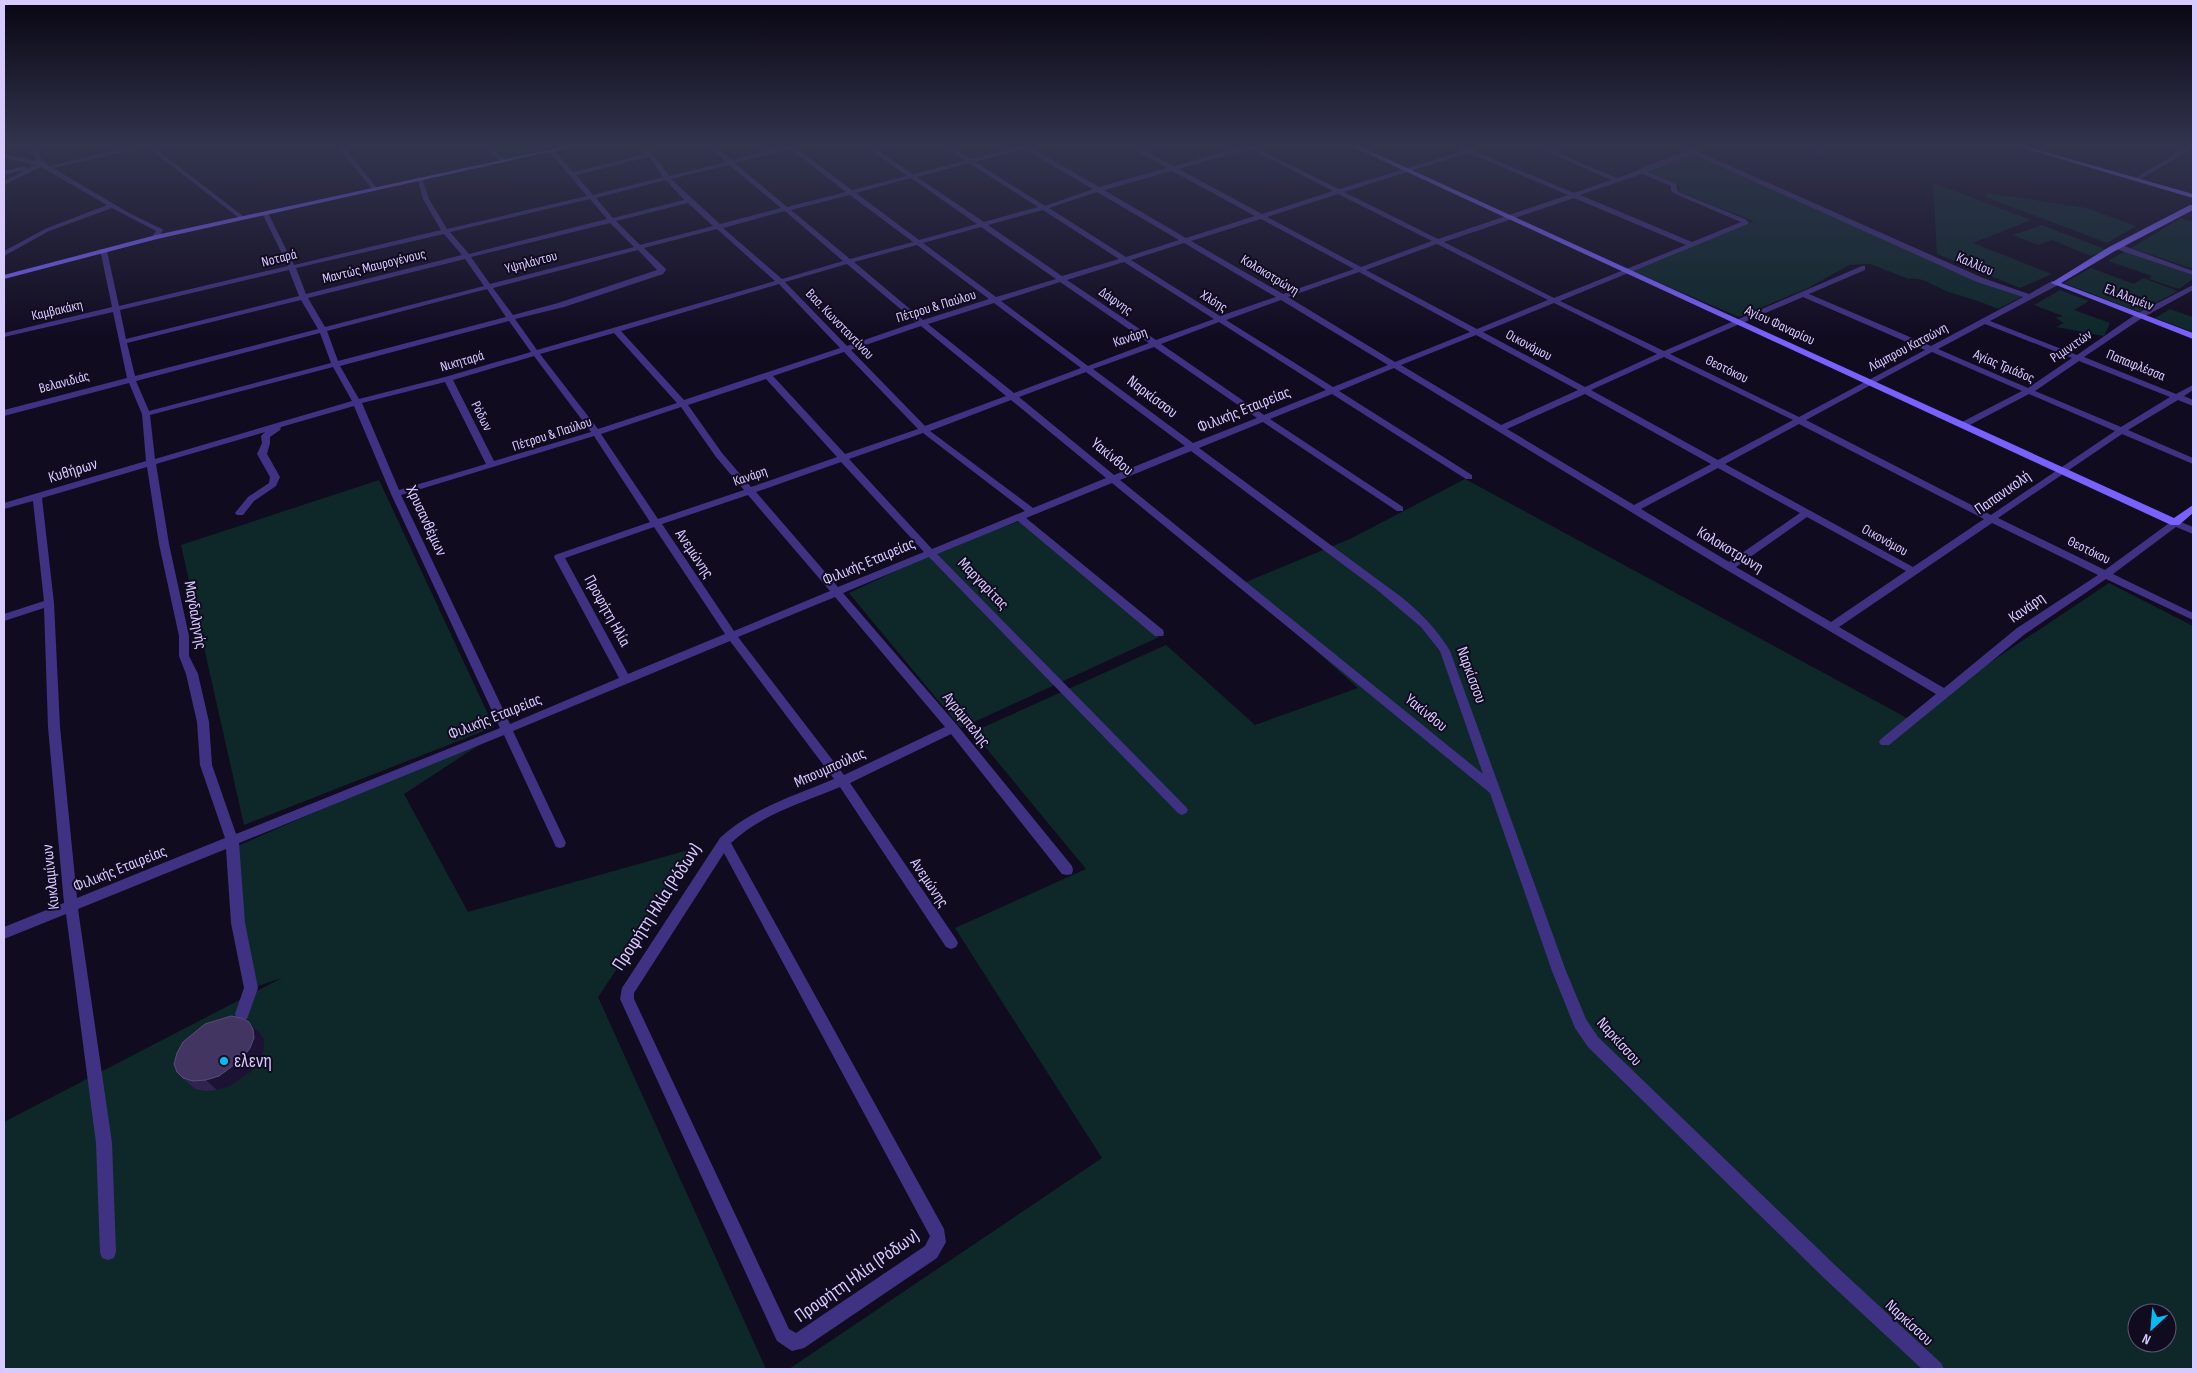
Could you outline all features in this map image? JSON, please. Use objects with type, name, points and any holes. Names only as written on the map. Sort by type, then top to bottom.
[{"type":"street","points":[[4,254],[47,230],[102,210]]},
{"type":"street","points":[[121,210],[160,230],[156,237]]},
{"type":"street","points":[[231,210],[241,218]]},
{"type":"street","points":[[4,277],[156,237],[278,210]]},
{"type":"street","name":"Ανεμώνης","points":[[432,210],[444,230],[466,255],[536,354],[596,433],[731,635],[842,781],[951,943]]},
{"type":"street","name":"Νοταρά","points":[[116,309],[530,210]]},
{"type":"street","points":[[603,210],[639,247]]},
{"type":"street","name":"Μαντώς Μαυρογένους","points":[[123,342],[652,210]]},
{"type":"street","name":"Βασ. Κωνσταντίνου","points":[[700,210],[780,281],[924,430],[1032,512]]},
{"type":"street","name":"Υψηλάντου","points":[[131,378],[779,210]]},
{"type":"street","name":"Υακίνθου","points":[[789,210],[922,323],[1496,791]]},
{"type":"street","name":"Ναρκίσσου","points":[[874,210],[1407,608],[1438,637],[1445,651],[1496,791],[1559,971],[1580,1023],[1592,1042],[1796,1239],[1935,1369]]},
{"type":"street","name":"Δάφνης","points":[[959,210],[1063,279],[1263,418],[1400,509]]},
{"type":"street","name":"Νικηταρά","points":[[151,463],[357,402],[536,354],[916,242],[1036,210]]},
{"type":"street","name":"Χλόης","points":[[1047,210],[1469,477]]},
{"type":"street","name":"Κολοκοτρώνη","points":[[1135,210],[1502,428]]},
{"type":"street","name":"Οικονόμου","points":[[1248,210],[1586,391],[1913,571]]},
{"type":"street","name":"Πέτρου & Παύλου","points":[[396,494],[596,433],[922,323],[1279,210]]},
{"type":"street","name":"Θεοτόκου","points":[[1374,210],[2193,618]]},
{"type":"street","name":"Αγίου Φαναρίου","points":[[1494,210],[2193,531]]},
{"type":"street","name":"Κανάρη","points":[[559,557],[657,525],[843,459],[1014,398],[1220,319],[1532,210]]},
{"type":"street","points":[[1609,210],[1690,244]]},
{"type":"street","name":"Φιλικής Εταιρείας","points":[[4,933],[508,729],[731,635],[1746,222],[1718,210]]},
{"type":"street","name":"Καλλίου","points":[[1823,210],[1980,280],[2030,296]]},
{"type":"street","name":"Λάμπρου Κατσώνη","points":[[1634,509],[2187,210]]},
{"type":"street","name":"Χρυσανθέμων","points":[[265,213],[292,267],[303,297],[322,329],[335,364],[357,402],[396,494],[560,843]]},
{"type":"street","name":"Νικηταρά","points":[[146,414],[510,318],[602,292],[660,272],[662,270],[639,247]]},
{"type":"street","points":[[2119,247],[2193,273]]},
{"type":"street","name":"Μαγδαληνής","points":[[103,251],[131,378],[146,414],[151,463],[164,544],[184,636],[184,656],[192,674],[203,722],[206,765],[232,840],[238,923],[251,988],[242,1014]]},
{"type":"street","points":[[1502,428],[1738,321],[1804,295],[1862,268]]},
{"type":"street","name":"Ελ Αλαμέιν","points":[[2055,283],[2193,336]]},
{"type":"street","name":"Ριμινιτών","points":[[1963,424],[2029,391],[2139,316],[2193,287]]},
{"type":"street","name":"Αγίας Τριάδος","points":[[1804,295],[2193,461]]},
{"type":"street","name":"Καμβακάκη","points":[[4,336],[116,309]]},
{"type":"street","name":"Παπαφλέσσα","points":[[1984,321],[2193,403]]},
{"type":"street","name":"Αγράμπελης","points":[[616,330],[683,404],[719,455],[752,491],[953,728],[1067,870]]},
{"type":"street","name":"Μαργαρίτας","points":[[767,375],[930,554],[1182,810]]},
{"type":"street","name":"Βελανιδιάς","points":[[4,413],[131,378]]},
{"type":"street","name":"Ρόδων","points":[[448,379],[492,466]]},
{"type":"street","name":"Παπανικολή","points":[[1831,627],[2121,431],[2193,387]]},
{"type":"street","points":[[240,514],[251,498],[273,484],[274,477],[262,454],[266,443],[265,436],[283,424]]},
{"type":"street","name":"Κολοκοτρωνη","points":[[1502,428],[1729,567],[1944,694]]},
{"type":"street","name":"Κυθήρων","points":[[4,506],[37,498],[151,463]]},
{"type":"street","name":"Κυκλαμίνων","points":[[37,498],[49,603],[54,726],[72,905],[104,1143],[108,1252]]},
{"type":"street","name":"Κανάρη","points":[[1885,742],[2021,631],[2106,574],[2193,508]]},
{"type":"street","points":[[1729,567],[1808,512]]},
{"type":"street","points":[[1021,518],[1159,633]]},
{"type":"street","name":"Προφήτη Ηλία","points":[[559,557],[626,680]]},
{"type":"street","points":[[4,618],[49,603]]},
{"type":"street","name":"Μπουμπούλας","points":[[724,842],[743,825],[842,781],[953,728]]},
{"type":"street","name":"Προφήτη Ηλία (Ρόδων)","points":[[724,842],[938,1236],[938,1242],[931,1252],[798,1342],[792,1342],[782,1335],[626,996],[628,989],[724,842]]},
{"type":"green space","points":[[1726,210],[1825,210],[2023,296],[1998,309],[1919,279],[1909,279],[1870,264],[1849,265],[1808,288],[1739,317],[1630,270],[1754,221]]},
{"type":"green space","points":[[1935,210],[2005,210],[2031,220],[1973,243],[2052,274],[2020,288],[1937,254]]},
{"type":"green space","points":[[2020,210],[2092,210],[2136,226],[2107,243]]},
{"type":"green space","points":[[2181,218],[2193,222],[2193,269],[2131,248]]},
{"type":"green space","points":[[2042,225],[2107,250],[2091,256],[2052,240],[2038,245],[2013,235]]},
{"type":"green space","points":[[2125,251],[2193,275],[2193,279],[2179,289],[2149,279],[2152,276],[2108,261]]},
{"type":"green space","points":[[2091,268],[2134,284],[2143,278],[2178,291],[2139,312],[2064,283]]},
{"type":"green space","points":[[2060,290],[2089,301],[2074,310],[2110,323],[2104,336],[2056,327],[2064,323],[2055,318],[2063,316],[2034,305]]},
{"type":"green space","points":[[2170,309],[2193,317],[2193,332],[2155,318]]},
{"type":"green space","points":[[1465,479],[1907,718],[2109,583],[2193,626],[2193,1369],[789,1369],[1102,1158],[955,928],[1086,869],[973,732],[1166,645],[1255,725],[1358,688],[1241,584],[1350,539]]},
{"type":"green space","points":[[379,480],[494,727],[244,825],[181,545]]},
{"type":"green space","points":[[1021,521],[1159,637],[961,728],[849,593],[947,547]]},
{"type":"green space","points":[[499,732],[404,794],[468,912],[699,847],[598,997],[766,1369],[4,1369],[4,1122],[282,978],[251,988],[233,848]]},
{"type":"building","name":"ελενη","points":[[231,1016],[249,1022],[253,1029],[254,1038],[242,1059],[219,1076],[193,1081],[183,1078],[177,1072],[174,1064],[183,1042],[205,1024]]},
{"type":"place","name":"ελενη","points":[[224,1061]]}]
